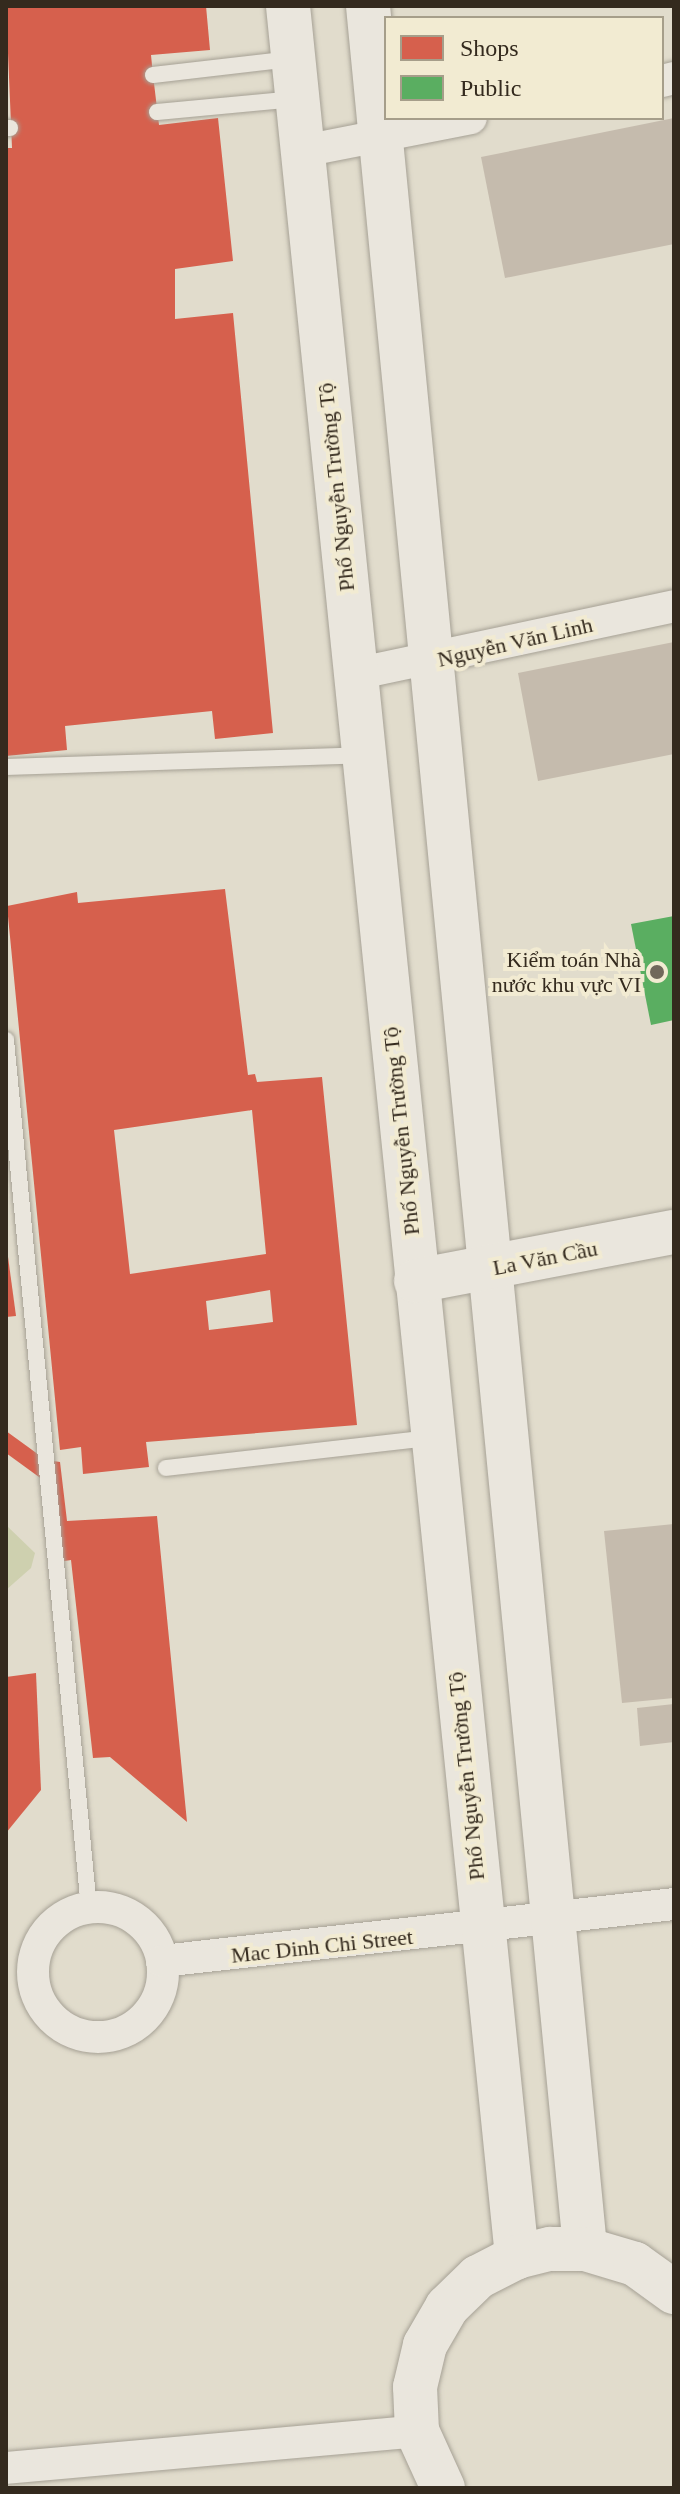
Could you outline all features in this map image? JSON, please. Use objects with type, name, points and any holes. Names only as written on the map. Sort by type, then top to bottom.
[{"type":"street","name":"Phố Nguyễn Trường Tộ","points":[[288,6],[517,2257]]},
{"type":"street","points":[[368,6],[585,2249]]},
{"type":"street","points":[[303,151],[461,120]]},
{"type":"street","name":"Nguyễn Văn Linh","points":[[355,674],[432,661],[674,606]]},
{"type":"street","name":"La Văn Cầu","points":[[416,1281],[674,1232]]},
{"type":"street","name":"Mac Dinh Chi Street","points":[[162,1961],[482,1927],[553,1915],[674,1904]]},
{"type":"street","points":[[89,1908],[129,1914],[147,1929],[162,1961],[157,1998],[142,2020],[123,2033],[95,2038],[73,2033],[21,1994],[32,1971],[39,1942],[53,1924],[89,1908]]},
{"type":"street","points":[[443,2488],[417,2431],[415,2387],[425,2345],[447,2307],[478,2277],[517,2257],[550,2249],[585,2249],[635,2264],[674,2292]]},
{"type":"street","points":[[6,2468],[417,2431]]},
{"type":"lane","points":[[153,75],[296,79]]},
{"type":"lane","points":[[157,112],[296,79]]},
{"type":"lane","points":[[6,767],[363,754]]},
{"type":"lane","points":[[6,1040],[89,1908]]},
{"type":"lane","points":[[166,1468],[432,1438]]},
{"type":"green space","points":[[6,1525],[35,1553],[31,1568],[6,1590]]},
{"type":"building: Shops","points":[[6,6],[206,6],[210,50],[151,55],[153,75],[159,125],[218,118],[233,261],[175,269],[175,319],[233,313],[273,733],[215,739],[212,711],[65,726],[67,750],[6,756],[6,148],[12,148]]},
{"type":"building: Shops","points":[[225,889],[248,1075],[255,1074],[257,1082],[322,1077],[357,1425],[146,1442],[149,1467],[83,1474],[81,1447],[60,1450],[7,906],[77,892],[78,903]],"holes":[[[252,1110],[266,1254],[130,1274],[114,1130]],[[270,1290],[273,1322],[209,1330],[206,1301]]]},
{"type":"building: Shops","points":[[6,1242],[16,1316],[6,1317]]},
{"type":"building: Shops","points":[[6,1431],[46,1460],[60,1462],[67,1521],[157,1516],[187,1822],[110,1757],[93,1758],[71,1560],[58,1562],[50,1485],[6,1453]]},
{"type":"building: Shops","points":[[36,1673],[41,1790],[6,1833],[6,1677]]},
{"type":"building: Public","name":"Kiểm toán Nhà nước khu vực VI","points":[[674,916],[674,1020],[651,1025],[631,924]]},
{"type":"building: Other","points":[[674,118],[674,244],[505,278],[481,157]]},
{"type":"building: Other","points":[[674,642],[674,754],[538,781],[518,673]]},
{"type":"building: Other","points":[[674,1524],[674,1698],[622,1703],[604,1531]]},
{"type":"building: Other","points":[[674,1704],[674,1742],[640,1746],[637,1708]]},
{"type":"place","name":"Kiểm toán Nhà nước khu vực VI","points":[[657,972]]}]
